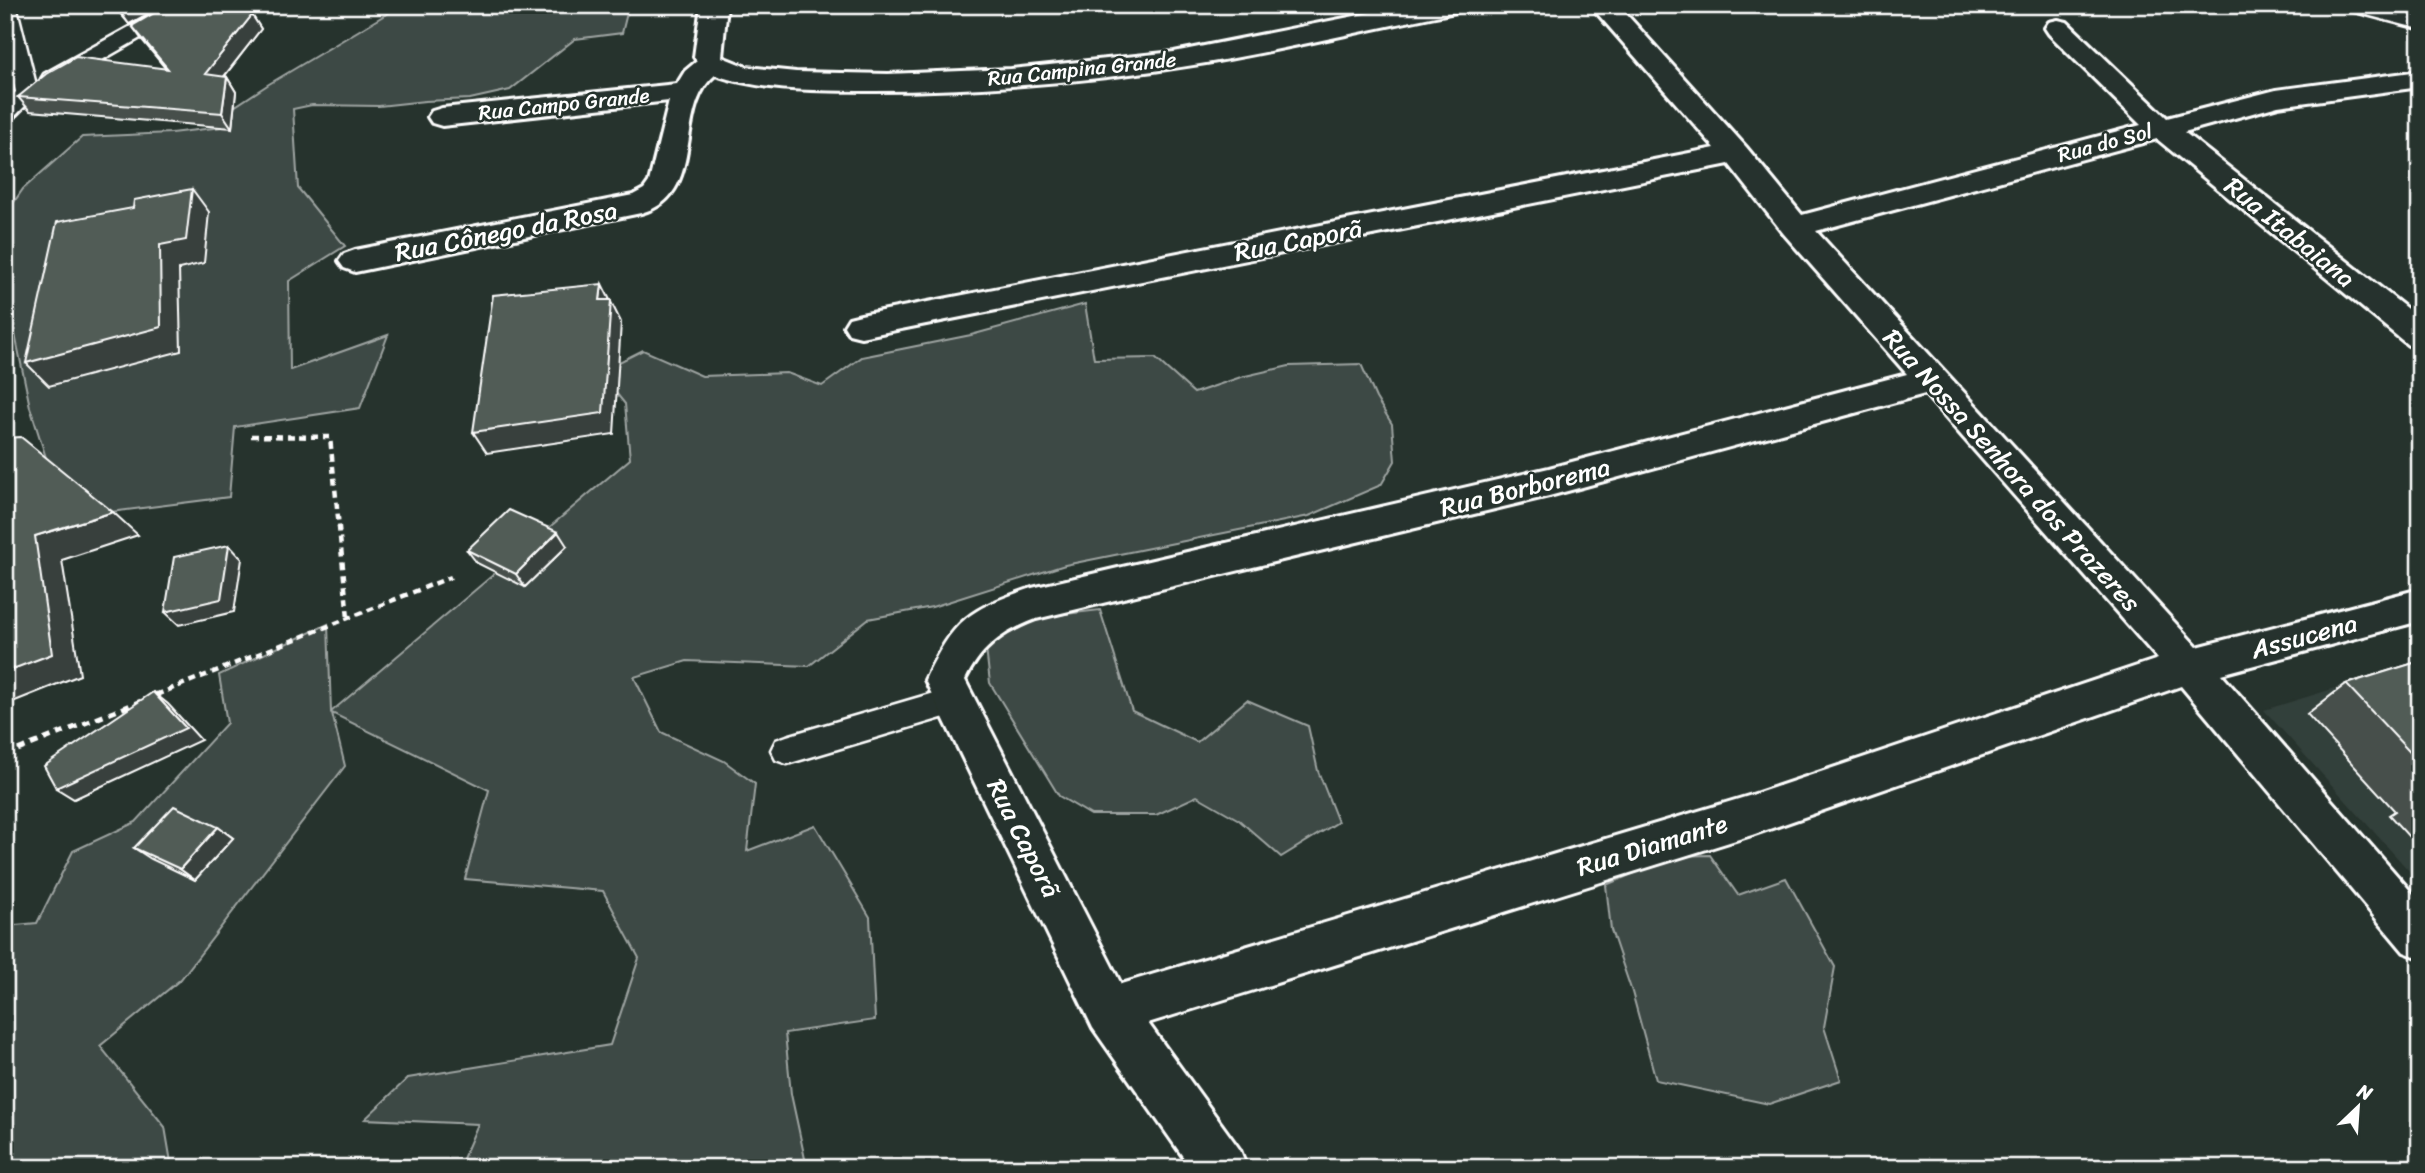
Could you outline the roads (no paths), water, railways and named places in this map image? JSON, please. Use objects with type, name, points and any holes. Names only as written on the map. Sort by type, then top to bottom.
[{"type":"street","points":[[685,91],[695,77],[712,64],[708,57],[714,5]]},
{"type":"street","name":"Rua Campina Grande","points":[[712,64],[738,75],[818,81],[909,83],[1043,76],[1177,59],[1450,5]]},
{"type":"street","name":"Rua Nossa Senhora dos Prazeres","points":[[1603,5],[1736,153],[1795,227],[2189,666],[2420,936]]},
{"type":"street","name":"Rua Itabaiana","points":[[2058,27],[2161,128],[2420,337]]},
{"type":"street","name":"Rua do Sol","points":[[1795,227],[2276,98],[2420,79]]},
{"type":"street","name":"Rua Campo Grande","points":[[442,117],[685,91]]},
{"type":"street","name":"Rua Cônego da Rosa","points":[[355,261],[641,204],[655,196],[664,183],[685,91]]},
{"type":"street","name":"Rua Caporã","points":[[861,326],[1736,153]]},
{"type":"street","name":"Rua Borborema","points":[[1116,585],[1549,482],[1931,380]]},
{"type":"street","name":"Rua Caporã","points":[[1116,585],[1032,604],[986,621],[960,648],[945,680],[1111,1011],[1222,1168]]},
{"type":"street","name":"Assucena","points":[[2189,666],[2420,605]]},
{"type":"street","name":"Rua Diamante","points":[[1111,1011],[1752,815],[2189,666]]},
{"type":"lane","points":[[6,5],[27,93]]},
{"type":"lane","points":[[5,113],[27,93],[184,5]]},
{"type":"lane","points":[[2351,5],[2420,23]]},
{"type":"lane","points":[[787,750],[954,701]]}]
